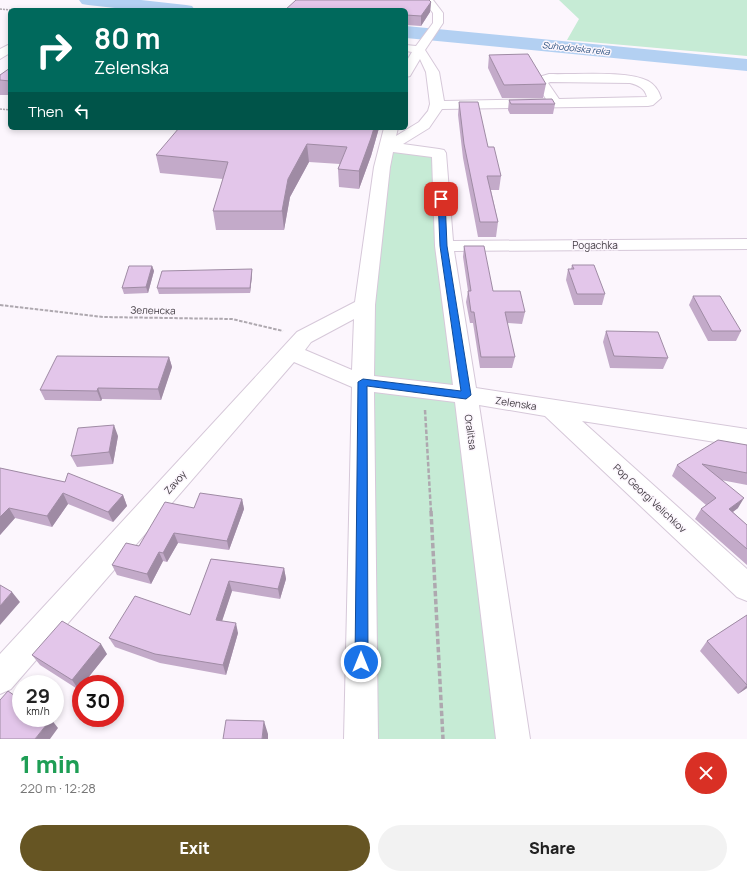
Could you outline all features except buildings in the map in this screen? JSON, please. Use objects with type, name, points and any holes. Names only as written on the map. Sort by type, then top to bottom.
[{"type":"street","points":[[408,69],[422,42],[438,23],[438,13],[428,0]]},
{"type":"street","points":[[361,739],[363,382],[365,304],[382,166],[388,137],[403,140],[426,123],[437,105],[435,80],[422,42]]},
{"type":"street","points":[[437,105],[555,104],[648,102],[654,98],[653,93],[644,82],[630,78],[549,78],[543,80],[542,83],[555,104]]},
{"type":"street","name":"Oralitsa","points":[[388,137],[439,153],[444,246],[513,739]]},
{"type":"street","name":"Pogachka","points":[[444,246],[747,244]]},
{"type":"street","name":"Zavoy","points":[[0,678],[297,344],[365,304]]},
{"type":"street","name":"Zelenska","points":[[297,344],[363,382],[466,395],[747,438]]},
{"type":"street","name":"Pop Georgi Velichkov","points":[[553,409],[747,588]]},
{"type":"path","name":"Зеленска","points":[[0,305],[103,317],[232,319],[297,344]]},
{"type":"path","points":[[424,390],[443,739]]},
{"type":"green space","points":[[559,0],[747,0],[747,56],[567,40],[579,19]]},
{"type":"green space","points":[[386,147],[439,153],[513,739],[361,739],[363,383]]},
{"type":"waterway","name":"Suhodolska reka","points":[[88,0],[166,8]]},
{"type":"waterway","name":"Suhodolska reka","points":[[408,32],[747,65]]},
{"type":"route","points":[[361,662],[363,382],[466,395],[444,246],[441,199]]}]
